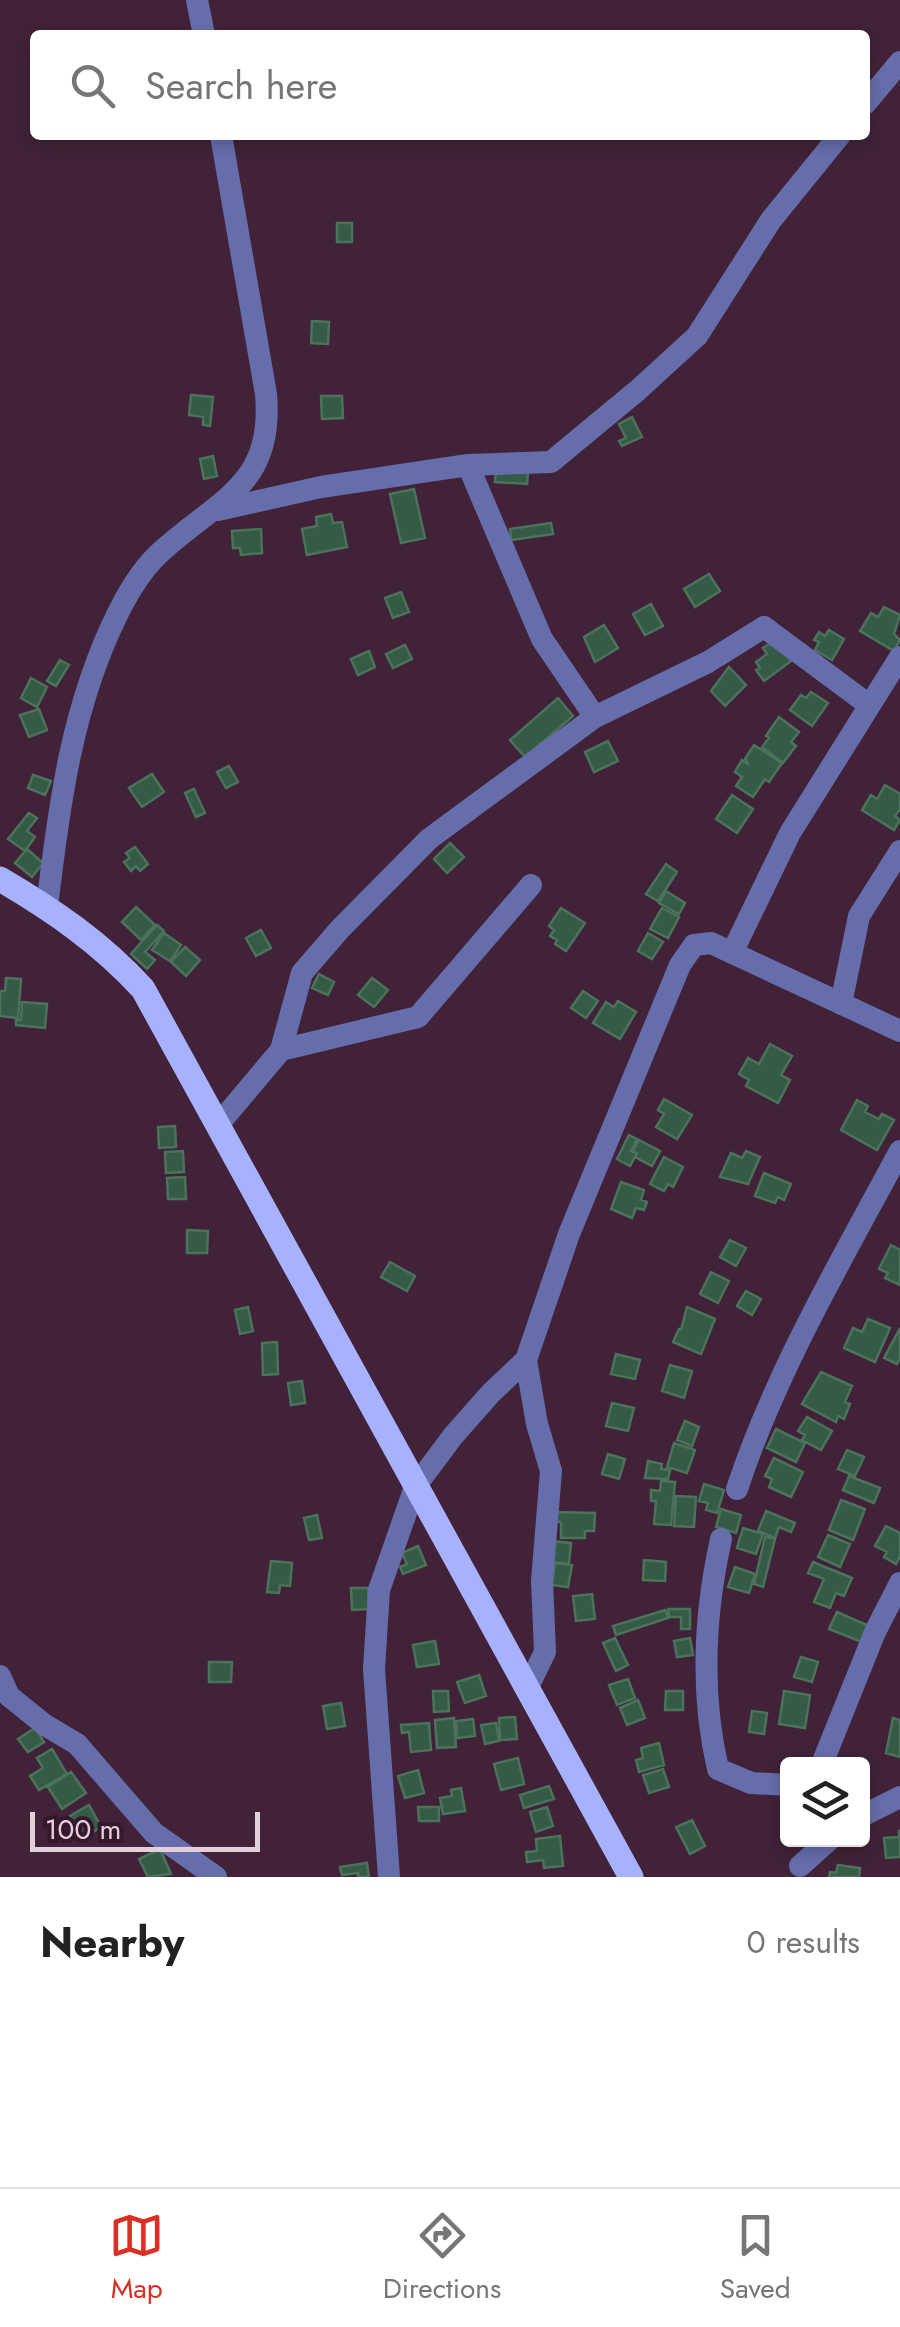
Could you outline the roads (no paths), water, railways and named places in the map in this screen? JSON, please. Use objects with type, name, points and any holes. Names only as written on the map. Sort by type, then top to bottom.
[{"type":"main road","points":[[0,878],[100,945],[143,989],[631,1877]]},
{"type":"street","points":[[197,0],[203,30]]},
{"type":"street","points":[[870,98],[900,62]]},
{"type":"street","points":[[47,907],[59,803],[74,729],[119,610],[162,551],[243,487],[256,468],[268,422],[257,334],[222,140]]},
{"type":"street","points":[[215,510],[322,487],[468,465],[551,462],[696,336],[770,220],[836,140]]},
{"type":"street","points":[[468,465],[542,639],[595,717]]},
{"type":"street","points":[[218,1125],[282,1050],[302,973],[340,929],[429,840],[595,717],[708,662],[764,627],[870,705]]},
{"type":"street","points":[[732,953],[790,833],[900,657]]},
{"type":"street","points":[[840,1004],[859,916],[900,850]]},
{"type":"street","points":[[282,1050],[418,1017],[531,886]]},
{"type":"street","points":[[389,1877],[374,1668],[379,1590],[415,1487],[478,1407],[526,1360],[569,1234],[680,965],[694,944],[712,942],[900,1031]]},
{"type":"street","points":[[736,1489],[759,1428],[900,1152]]},
{"type":"street","points":[[526,1360],[550,1471],[542,1562],[545,1652],[526,1689]]},
{"type":"street","points":[[721,1539],[706,1627],[707,1721],[718,1770],[752,1783],[780,1785]]},
{"type":"street","points":[[825,1757],[875,1632],[897,1597]]},
{"type":"street","points":[[0,1676],[9,1696],[76,1744],[154,1833],[216,1877]]},
{"type":"street","points":[[870,1812],[900,1798]]},
{"type":"street","points":[[800,1872],[803,1847]]},
{"type":"street","points":[[800,1872],[823,1847]]}]
